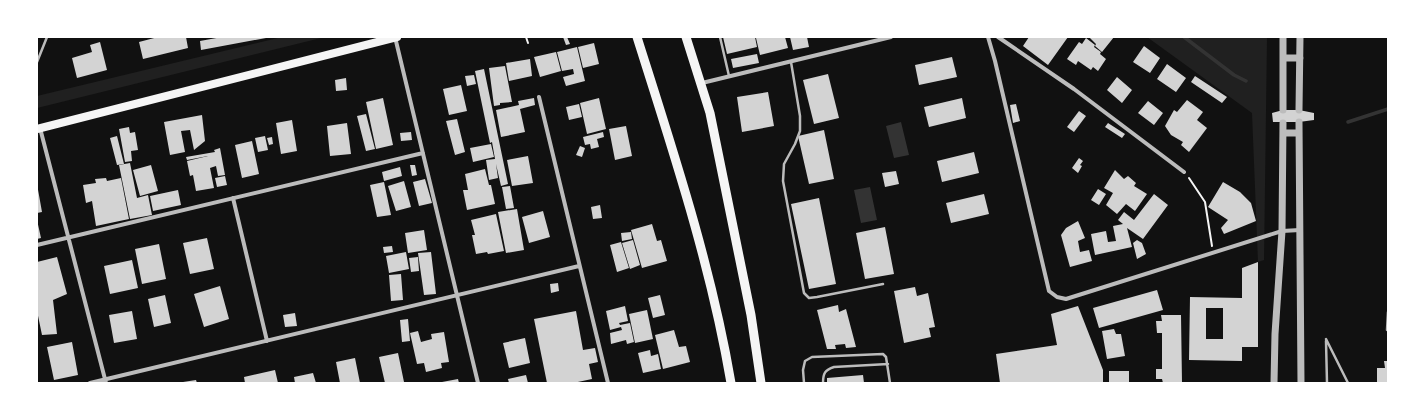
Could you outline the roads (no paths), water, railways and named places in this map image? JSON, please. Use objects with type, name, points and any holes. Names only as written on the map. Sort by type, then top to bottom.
[{"type":"main road","points":[[38,126],[396,37]]},
{"type":"main road","points":[[637,37],[686,195],[710,282],[731,383]]},
{"type":"main road","points":[[686,37],[702,83],[710,113],[751,315],[761,383]]},
{"type":"street","points":[[396,37],[478,383]]},
{"type":"street","points":[[702,83],[891,37]]},
{"type":"street","points":[[988,37],[995,61],[1049,291],[1057,297],[1066,299],[1282,231],[1300,230]]},
{"type":"street","points":[[998,37],[1074,89],[1184,172]]},
{"type":"street","points":[[1283,37],[1283,110]]},
{"type":"street","points":[[1299,110],[1300,37]]},
{"type":"street","points":[[1283,58],[1300,58]]},
{"type":"street","points":[[539,97],[608,383]]},
{"type":"street","points":[[1274,383],[1275,334],[1282,231],[1283,122]]},
{"type":"street","points":[[1299,122],[1301,383]]},
{"type":"street","points":[[38,126],[106,381]]},
{"type":"street","points":[[1283,133],[1299,133]]},
{"type":"street","points":[[37,245],[423,153]]},
{"type":"street","points":[[233,198],[267,341]]},
{"type":"street","points":[[90,383],[106,381],[580,266]]},
{"type":"lane","points":[[37,62],[47,37]]},
{"type":"lane","points":[[720,37],[729,76]]},
{"type":"lane","points":[[791,61],[800,116],[800,130],[795,144],[784,164],[783,181],[804,293],[809,298],[883,284]]},
{"type":"lane","points":[[1387,330],[1388,312]]},
{"type":"lane","points":[[1327,383],[1326,339],[1348,383]]},
{"type":"lane","points":[[804,383],[803,370],[805,361],[812,357],[883,354],[886,357],[888,364],[890,383]]},
{"type":"lane","points":[[823,383],[823,374],[827,370],[834,367],[888,364]]},
{"type":"waterway","points":[[1184,37],[1234,75],[1246,81]]},
{"type":"waterway","points":[[1348,122],[1388,109]]}]
